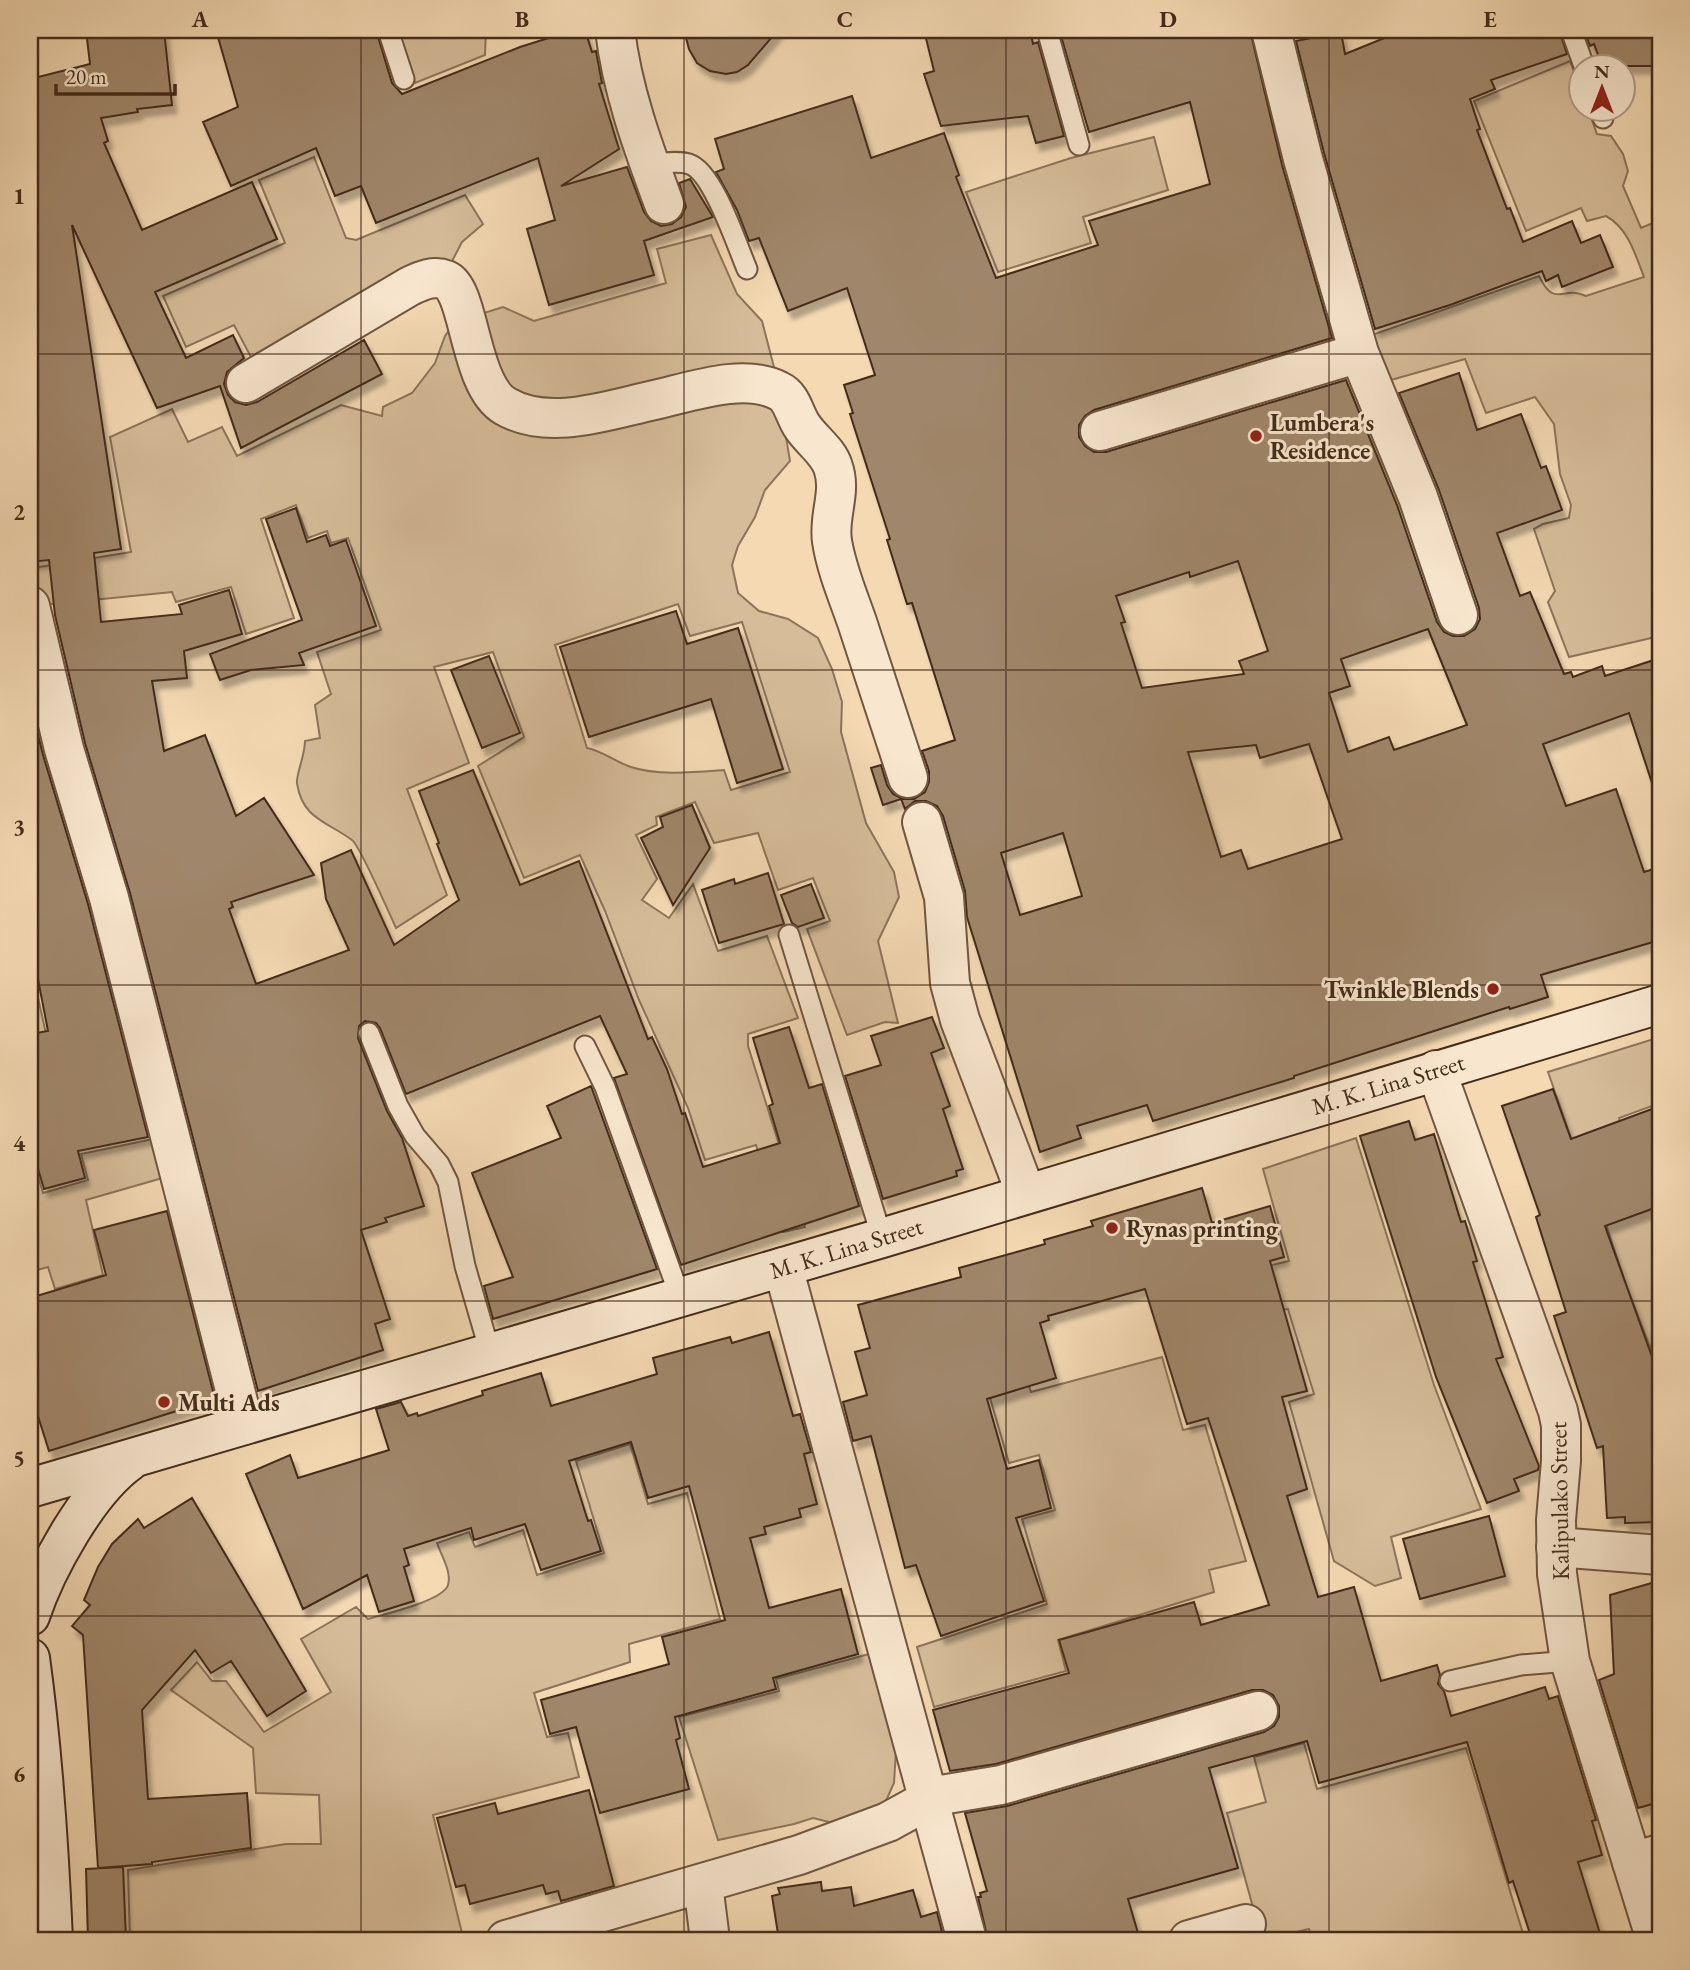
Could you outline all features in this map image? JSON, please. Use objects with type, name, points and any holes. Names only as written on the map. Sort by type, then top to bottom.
[{"type":"street","points":[[615,30],[619,64],[664,204]]},
{"type":"street","points":[[1271,30],[1303,159],[1359,353],[1418,497],[1458,615]]},
{"type":"street","points":[[246,383],[410,286],[433,278],[447,281],[455,289],[472,348],[491,394],[505,407],[519,412],[550,417],[580,416],[736,383],[767,386],[783,392],[806,432],[823,450],[834,468],[836,496],[832,540],[908,778]]},
{"type":"street","points":[[1100,432],[1359,353]]},
{"type":"street","points":[[30,606],[66,757],[109,898],[244,1425]]},
{"type":"street","points":[[922,822],[944,897],[950,983],[960,1020],[1026,1194]]},
{"type":"street","name":"M. K. Lina Street","points":[[30,1488],[882,1238],[1660,1004]]},
{"type":"street","name":"Kalipulako Street","points":[[1436,1070],[1558,1411],[1560,1461],[1556,1547],[1562,1616],[1570,1661],[1646,1858],[1656,1940]]},
{"type":"street","points":[[783,1267],[967,1940]]},
{"type":"street","points":[[30,1616],[44,1579],[83,1513],[117,1471],[142,1455]]},
{"type":"street","points":[[1556,1547],[1660,1555]]},
{"type":"street","points":[[30,1658],[37,1707],[49,1851],[53,1940]]},
{"type":"street","points":[[506,1940],[835,1843],[888,1822],[927,1800],[946,1793],[1001,1785],[1258,1711]]},
{"type":"street","points":[[703,1884],[710,1940]]},
{"type":"street","points":[[1189,1940],[1246,1924]]},
{"type":"lane","points":[[388,30],[404,79]]},
{"type":"lane","points":[[1047,30],[1079,145]]},
{"type":"lane","points":[[1571,30],[1579,52]]},
{"type":"lane","points":[[649,164],[680,162],[696,168],[711,187],[747,269]]},
{"type":"lane","points":[[789,935],[882,1238]]},
{"type":"lane","points":[[369,1033],[398,1106],[415,1136],[439,1164],[448,1182],[465,1266],[491,1352]]},
{"type":"lane","points":[[585,1046],[605,1087],[680,1297]]},
{"type":"lane","points":[[1450,1681],[1521,1665],[1570,1661]]},
{"type":"shaded area","points":[[399,30],[486,30],[485,55],[415,83]]},
{"type":"shaded area","points":[[1568,62],[1568,122],[1593,122],[1597,134],[1611,136],[1623,154],[1628,171],[1623,186],[1641,228],[1660,220],[1660,636],[1569,657],[1548,602],[1555,591],[1534,529],[1569,518],[1571,505],[1560,474],[1554,424],[1535,397],[1486,413],[1465,359],[1384,382],[1369,336],[1539,276],[1550,292],[1586,296],[1644,277],[1625,235],[1614,221],[1606,216],[1587,221],[1581,208],[1526,231],[1474,101]]},
{"type":"shaded area","points":[[1154,137],[1168,190],[1083,217],[1091,243],[998,272],[966,192],[1071,158]]},
{"type":"shaded area","points":[[314,157],[346,238],[356,240],[465,195],[483,224],[462,242],[450,265],[252,359],[234,325],[186,347],[163,296],[285,243],[259,180]]},
{"type":"shaded area","points":[[711,235],[737,294],[762,321],[775,371],[790,461],[765,490],[755,517],[738,546],[732,565],[738,593],[759,611],[788,619],[818,638],[832,669],[842,702],[841,732],[866,823],[894,872],[899,897],[878,941],[898,1023],[885,1022],[847,1035],[807,929],[830,921],[813,878],[778,890],[758,833],[714,843],[695,802],[656,817],[657,825],[636,835],[657,879],[642,900],[669,918],[693,884],[718,951],[767,936],[798,1018],[748,1034],[748,1046],[805,1227],[783,1232],[756,1145],[705,1160],[688,1108],[639,1000],[580,855],[524,878],[478,766],[524,737],[493,652],[434,667],[469,763],[407,789],[447,895],[396,928],[356,845],[310,812],[304,805],[297,783],[305,741],[320,738],[315,705],[331,694],[317,652],[381,630],[348,538],[331,543],[327,531],[308,538],[296,505],[261,519],[294,618],[246,634],[231,587],[176,602],[172,592],[43,605],[33,568],[131,552],[110,437],[172,409],[188,442],[222,427],[237,456],[341,405],[382,416],[383,407],[412,393],[435,363],[445,336],[455,322],[503,307],[534,321],[666,283],[657,249]],"holes":[[[678,604],[690,636],[742,622],[790,772],[731,790],[724,770],[653,772],[625,765],[587,748],[555,645]]]},
{"type":"shaded area","points":[[30,966],[60,1097],[30,1105]]},
{"type":"shaded area","points":[[1660,1037],[1660,1103],[1619,1118],[1655,1214],[1660,1213],[1660,1373],[1625,1282],[1595,1191],[1587,1184],[1548,1072]]},
{"type":"shaded area","points":[[158,1138],[166,1177],[86,1200],[103,1275],[55,1289],[48,1267],[30,1272],[30,1161],[33,1160],[43,1193],[88,1180],[81,1154]]},
{"type":"shaded area","points":[[1356,1138],[1434,1385],[1481,1509],[1391,1537],[1401,1578],[1375,1586],[1334,1561],[1289,1402],[1314,1394],[1288,1309],[1277,1310],[1264,1267],[1289,1261],[1263,1169]]},
{"type":"shaded area","points":[[1162,1357],[1183,1430],[1205,1425],[1246,1561],[1209,1570],[1214,1592],[1058,1640],[1066,1671],[934,1707],[917,1647],[1047,1604],[1022,1519],[1055,1510],[1039,1455],[1009,1463],[985,1381],[1023,1369],[1031,1392]]},
{"type":"shaded area","points":[[630,1444],[648,1504],[687,1493],[720,1619],[629,1644],[630,1662],[534,1693],[547,1737],[568,1733],[579,1777],[433,1815],[462,1933],[437,1940],[130,1940],[128,1870],[286,1844],[321,1844],[319,1795],[256,1793],[253,1748],[171,1690],[197,1662],[212,1681],[226,1681],[264,1732],[331,1692],[301,1639],[356,1607],[368,1619],[425,1601],[444,1591],[449,1575],[437,1543],[469,1532],[475,1547],[523,1530],[537,1575],[604,1553],[576,1461]]},
{"type":"shaded area","points":[[869,1654],[896,1751],[894,1783],[885,1803],[837,1824],[813,1818],[718,1840],[679,1717],[779,1691],[776,1679]]},
{"type":"shaded area","points":[[1304,1743],[1317,1789],[1466,1748],[1525,1940],[1313,1940],[1309,1929],[1262,1940],[1227,1813],[1266,1802],[1254,1757]]},
{"type":"building","points":[[86,30],[164,30],[172,105],[137,109],[138,112],[101,118],[108,141],[104,143],[142,230],[252,182],[277,239],[155,292],[186,358],[233,335],[244,358],[227,372],[224,384],[228,395],[235,402],[246,405],[257,402],[364,340],[382,374],[241,448],[220,386],[157,408],[72,225],[121,549],[94,553],[101,622],[182,614],[179,605],[229,590],[242,634],[184,651],[187,678],[152,681],[164,751],[205,735],[236,816],[264,798],[314,875],[231,902],[233,907],[229,909],[256,984],[349,950],[326,899],[321,863],[351,850],[394,945],[459,900],[419,791],[473,770],[520,885],[579,861],[648,1039],[652,1037],[667,1069],[682,1114],[685,1113],[703,1167],[780,1143],[769,1106],[773,1104],[753,1038],[789,1027],[809,1088],[822,1084],[859,1206],[681,1265],[614,1078],[627,1074],[600,1016],[406,1094],[380,1028],[376,1023],[365,1021],[359,1026],[358,1038],[387,1111],[402,1138],[424,1206],[385,1218],[387,1222],[361,1230],[390,1319],[375,1324],[383,1350],[258,1391],[130,893],[85,743],[55,615],[49,560],[30,562],[30,79],[90,64]]},
{"type":"building","points":[[216,30],[376,30],[392,83],[402,94],[520,47],[574,30],[585,30],[592,52],[596,51],[602,83],[599,84],[619,149],[561,186],[627,167],[644,212],[651,221],[661,226],[672,224],[681,217],[686,207],[679,183],[690,179],[713,217],[644,241],[654,275],[549,305],[527,229],[555,220],[538,158],[376,223],[361,186],[335,196],[316,148],[231,186],[203,122],[238,107]]},
{"type":"building","points":[[684,30],[778,30],[748,65],[737,72],[726,74],[710,71],[697,63],[689,49]]},
{"type":"building","points":[[924,30],[1030,30],[1033,44],[1038,42],[1064,136],[1036,143],[1028,116],[941,126],[924,74],[934,71]]},
{"type":"building","points":[[1082,30],[1250,30],[1282,165],[1332,338],[1094,410],[1085,416],[1079,425],[1079,437],[1085,446],[1094,452],[1106,452],[1346,380],[1397,505],[1437,622],[1444,632],[1453,636],[1464,636],[1475,629],[1480,619],[1479,608],[1439,490],[1399,393],[1459,373],[1477,430],[1521,414],[1541,468],[1546,466],[1562,510],[1497,533],[1520,596],[1530,592],[1564,674],[1571,672],[1573,677],[1602,666],[1605,676],[1660,658],[1660,788],[1654,789],[1629,713],[1543,744],[1566,806],[1616,789],[1644,872],[1660,867],[1660,940],[1541,975],[1548,997],[1510,1009],[1509,1007],[1153,1121],[1147,1105],[1077,1126],[1081,1138],[1040,1152],[967,917],[965,891],[943,816],[937,806],[926,801],[915,801],[905,809],[901,799],[883,805],[871,768],[881,765],[887,785],[893,794],[903,799],[914,799],[925,792],[929,782],[929,771],[922,751],[955,740],[912,603],[907,604],[887,540],[890,539],[850,414],[853,413],[844,385],[875,375],[847,288],[788,311],[759,238],[749,241],[737,210],[716,172],[724,169],[715,139],[852,96],[871,158],[944,133],[959,175],[956,177],[996,278],[1098,245],[1089,221],[1210,184],[1190,102],[1089,132],[1061,36]],"holes":[[[1238,561],[1268,651],[1239,661],[1244,674],[1142,688],[1121,623],[1125,622],[1116,596],[1189,572],[1190,577]],[[1428,629],[1467,725],[1394,750],[1389,737],[1348,752],[1329,693],[1350,686],[1341,659]],[[1309,744],[1342,839],[1248,869],[1241,850],[1221,857],[1188,752],[1256,745],[1260,758]],[[1063,833],[1082,896],[1020,915],[1001,853]]]},
{"type":"building","points":[[1404,30],[1559,30],[1567,54],[1491,80],[1495,89],[1470,99],[1480,129],[1477,130],[1507,209],[1510,208],[1523,242],[1572,221],[1581,243],[1600,235],[1613,267],[1562,287],[1558,275],[1546,281],[1542,271],[1375,329],[1324,153],[1296,41],[1341,32],[1345,54]]},
{"type":"building","points":[[1584,30],[1660,30],[1660,66],[1638,66],[1638,52],[1597,52],[1594,44],[1590,46]]},
{"type":"building","points":[[296,508],[307,542],[326,535],[330,546],[346,540],[376,626],[299,653],[304,665],[251,670],[220,680],[210,654],[302,620],[266,519]]},
{"type":"building","points":[[676,611],[687,644],[738,628],[783,769],[737,783],[711,699],[589,737],[560,647]]},
{"type":"building","points":[[489,656],[520,733],[482,748],[451,670]]},
{"type":"building","points":[[30,715],[33,715],[88,904],[148,1137],[78,1151],[85,1178],[44,1189],[30,1142],[30,1034],[48,1031],[30,938]]},
{"type":"building","points":[[692,805],[710,848],[673,905],[641,838],[663,827],[660,817]]},
{"type":"building","points":[[768,873],[784,924],[719,943],[702,890],[734,879],[735,884]]},
{"type":"building","points":[[811,884],[824,918],[798,927],[792,923],[781,895]]},
{"type":"building","points":[[932,1017],[944,1048],[931,1053],[950,1106],[943,1109],[963,1169],[956,1171],[957,1176],[883,1199],[845,1076],[881,1065],[871,1036]]},
{"type":"building","points":[[591,1086],[657,1269],[493,1319],[484,1286],[513,1277],[472,1173],[561,1138],[547,1106]]},
{"type":"building","points":[[1553,1089],[1571,1139],[1660,1106],[1660,1206],[1605,1226],[1660,1379],[1660,1522],[1625,1523],[1625,1517],[1607,1518],[1603,1446],[1597,1448],[1554,1316],[1566,1312],[1536,1217],[1540,1215],[1502,1106]]},
{"type":"building","points":[[1409,1121],[1415,1140],[1434,1134],[1461,1222],[1465,1221],[1477,1261],[1473,1262],[1503,1357],[1496,1359],[1539,1466],[1538,1470],[1514,1479],[1519,1491],[1487,1503],[1436,1377],[1360,1136]]},
{"type":"building","points":[[1202,1188],[1212,1223],[1270,1206],[1284,1257],[1270,1261],[1307,1391],[1282,1397],[1307,1489],[1287,1496],[1318,1597],[1354,1587],[1381,1681],[1437,1665],[1440,1675],[1438,1684],[1444,1691],[1451,1716],[1545,1687],[1549,1699],[1558,1696],[1596,1820],[1592,1821],[1602,1855],[1578,1862],[1602,1940],[1532,1940],[1513,1881],[1509,1883],[1467,1742],[1319,1783],[1307,1741],[1209,1768],[1238,1868],[1128,1899],[1140,1940],[988,1940],[978,1897],[981,1897],[980,1893],[987,1891],[965,1813],[1007,1806],[1264,1732],[1274,1726],[1279,1717],[1279,1706],[1273,1695],[1263,1690],[1252,1690],[996,1764],[950,1771],[933,1710],[1069,1673],[1059,1640],[1194,1602],[1201,1625],[1269,1605],[1208,1418],[1187,1424],[1145,1289],[1048,1316],[1049,1320],[1040,1323],[1056,1378],[987,1399],[1007,1469],[1039,1460],[1051,1508],[1016,1518],[1044,1601],[941,1636],[916,1565],[905,1568],[871,1436],[853,1441],[843,1402],[867,1395],[855,1352],[870,1348],[858,1305],[961,1277],[959,1268],[1045,1244],[1044,1240],[1093,1226],[1091,1221]]},
{"type":"building","points":[[167,1211],[215,1399],[49,1451],[30,1391],[30,1298],[106,1275],[94,1230]]},
{"type":"building","points":[[769,1332],[793,1416],[800,1414],[811,1452],[804,1454],[817,1504],[799,1509],[801,1517],[764,1527],[766,1534],[750,1538],[769,1608],[841,1589],[858,1654],[773,1678],[776,1689],[675,1717],[680,1738],[676,1740],[689,1789],[600,1813],[576,1727],[550,1734],[541,1700],[669,1664],[662,1637],[725,1620],[689,1486],[648,1498],[631,1442],[569,1461],[588,1521],[591,1520],[601,1551],[541,1570],[525,1524],[474,1540],[471,1528],[404,1549],[409,1565],[404,1567],[414,1601],[379,1612],[367,1575],[303,1609],[246,1474],[290,1455],[298,1478],[389,1450],[376,1409],[401,1402],[408,1416],[417,1413],[418,1416],[483,1395],[482,1391],[541,1373],[551,1406],[657,1374],[653,1358],[730,1337],[732,1343]]},
{"type":"building","points":[[192,1498],[306,1691],[267,1716],[231,1661],[211,1673],[195,1650],[142,1710],[148,1799],[247,1793],[251,1848],[152,1864],[98,1868],[83,1635],[72,1626],[90,1605],[84,1600],[98,1567],[112,1544],[138,1519],[144,1528]]},
{"type":"building","points":[[1489,1516],[1505,1576],[1420,1599],[1403,1539]]},
{"type":"building","points":[[1655,1582],[1660,1598],[1660,1802],[1638,1808],[1599,1680],[1614,1674],[1610,1595]]},
{"type":"building","points":[[589,1790],[614,1886],[561,1901],[558,1891],[546,1894],[543,1885],[470,1904],[465,1885],[456,1887],[437,1818],[495,1803],[498,1814]]},
{"type":"building","points":[[123,1867],[126,1940],[88,1940],[86,1869]]},
{"type":"building","points":[[821,1882],[822,1891],[851,1887],[854,1906],[913,1890],[921,1917],[937,1912],[944,1940],[779,1940],[772,1896],[780,1894],[778,1888]]},
{"type":"place","name":"Lumbera's Residence","points":[[1256,436]]},
{"type":"place","name":"Twinkle Blends","points":[[1493,989]]},
{"type":"place","name":"Rynas printing","points":[[1112,1228]]},
{"type":"place","name":"Multi Ads","points":[[164,1402]]}]
